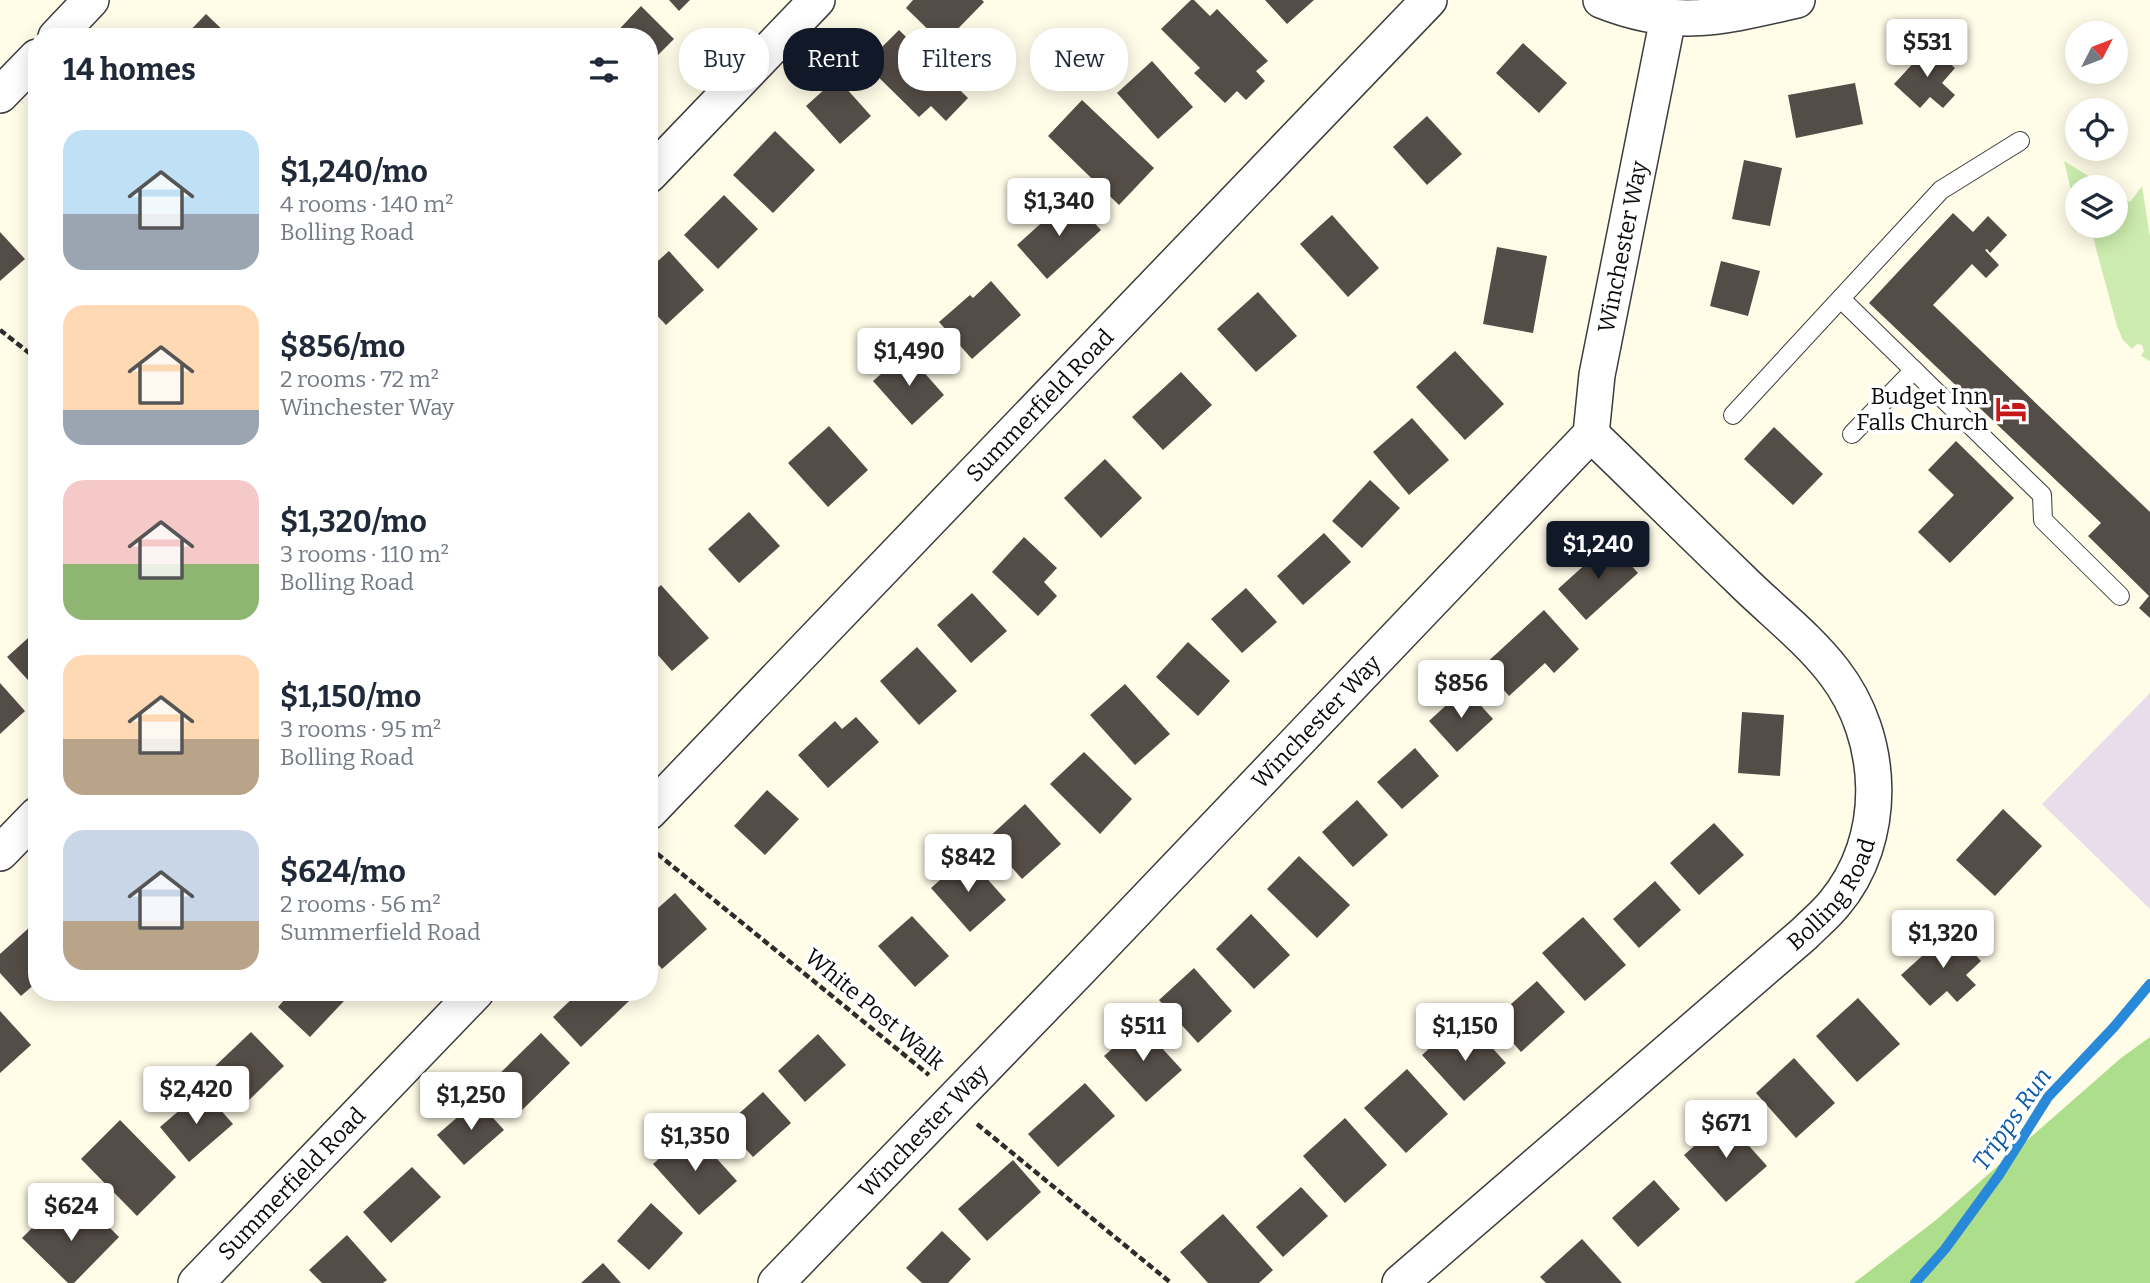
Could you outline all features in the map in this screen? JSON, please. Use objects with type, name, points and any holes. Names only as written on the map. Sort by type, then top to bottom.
[{"type":"street","points":[[65,28],[91,0]]},
{"type":"street","points":[[658,166],[817,0]]},
{"type":"street","name":"Summerfield Road","points":[[658,802],[1429,0]]},
{"type":"street","points":[[1601,0],[1639,13],[1668,18],[1721,17],[1797,0]]},
{"type":"street","name":"Winchester Way","points":[[776,1283],[1591,434],[1597,375],[1668,18]]},
{"type":"street","points":[[0,95],[28,66]]},
{"type":"street","name":"Bolling Road","points":[[1401,1283],[1812,926],[1835,903],[1856,868],[1870,829],[1875,787],[1870,748],[1857,708],[1835,673],[1802,636],[1769,608],[1591,434]]},
{"type":"street","points":[[0,853],[28,824]]},
{"type":"street","name":"Summerfield Road","points":[[196,1283],[466,1001]]},
{"type":"lane","points":[[1733,415],[1941,190],[2020,141]]},
{"type":"lane","points":[[1841,299],[2042,495],[2043,520],[2120,596]]},
{"type":"lane","points":[[1852,434],[1914,370]]},
{"type":"path","points":[[0,330],[28,352]]},
{"type":"path","name":"White Post Walk","points":[[658,854],[932,1078],[977,1124],[1171,1283]]},
{"type":"shaded area","points":[[2150,693],[2150,909],[2042,804]]},
{"type":"green space","points":[[2064,161],[2087,175],[2067,175]]},
{"type":"green space","points":[[2142,186],[2150,237],[2150,361],[2141,356],[2144,351],[2142,345],[2137,344],[2132,349],[2123,340],[2093,238],[2128,238],[2128,201],[2130,202]]},
{"type":"green space","points":[[2150,1037],[2150,1283],[1854,1283],[1936,1220],[2121,1058]]},
{"type":"building","points":[[669,0],[690,0],[679,11]]},
{"type":"building","points":[[913,0],[984,2],[959,28],[927,28],[906,8]]},
{"type":"building","points":[[1191,0],[1210,16],[1217,9],[1268,61],[1256,71],[1265,81],[1246,100],[1237,91],[1225,103],[1194,73],[1200,68],[1161,29]]},
{"type":"building","points":[[1265,0],[1314,0],[1287,24]]},
{"type":"building","points":[[641,6],[674,39],[658,55],[658,28],[620,28]]},
{"type":"building","points":[[206,14],[221,28],[193,28]]},
{"type":"building","points":[[898,31],[898,91],[961,91],[968,98],[946,121],[931,106],[919,117],[884,83],[884,45]]},
{"type":"building","points":[[1523,43],[1567,83],[1539,113],[1496,73]]},
{"type":"building","points":[[1930,45],[1955,68],[1942,83],[1955,95],[1943,108],[1930,97],[1920,108],[1894,84]]},
{"type":"building","points":[[1152,61],[1193,107],[1158,139],[1117,93],[1128,91],[1128,83]]},
{"type":"building","points":[[1855,83],[1863,124],[1796,138],[1788,95]]},
{"type":"building","points":[[823,91],[849,91],[871,116],[840,144],[806,106]]},
{"type":"building","points":[[1082,100],[1154,168],[1119,205],[1048,136]]},
{"type":"building","points":[[1427,116],[1462,154],[1427,185],[1393,147]]},
{"type":"building","points":[[775,131],[815,170],[773,213],[733,175]]},
{"type":"building","points":[[1744,160],[1782,168],[1770,226],[1732,219]]},
{"type":"building","points":[[724,195],[758,229],[718,269],[684,235]]},
{"type":"building","points":[[1070,197],[1101,230],[1047,279],[1017,245]]},
{"type":"building","name":"Budget Inn Falls Church","points":[[1953,213],[1973,232],[1988,216],[2007,235],[1990,253],[1985,250],[1999,265],[1986,278],[1972,264],[1933,305],[2150,512],[2150,618],[2139,608],[2149,596],[2088,536],[2101,523],[1869,303]]},
{"type":"building","points":[[1332,215],[1379,268],[1348,297],[1300,244]]},
{"type":"building","points":[[0,232],[25,259],[0,281]]},
{"type":"building","points":[[1497,247],[1547,256],[1533,333],[1483,324]]},
{"type":"building","points":[[669,251],[704,290],[666,325],[658,317],[658,261]]},
{"type":"building","points":[[1721,261],[1760,271],[1748,316],[1710,306]]},
{"type":"building","points":[[991,281],[1021,315],[972,359],[939,322],[970,295],[973,298]]},
{"type":"building","points":[[1258,292],[1297,336],[1256,372],[1217,329]]},
{"type":"building","points":[[1455,351],[1504,404],[1465,440],[1416,387]]},
{"type":"building","points":[[906,352],[944,395],[912,425],[873,381]]},
{"type":"building","points":[[1181,372],[1212,405],[1163,450],[1132,417]]},
{"type":"building","points":[[1412,418],[1449,460],[1409,495],[1373,452]]},
{"type":"building","points":[[829,426],[868,470],[828,507],[788,463]]},
{"type":"building","points":[[1774,427],[1823,474],[1793,505],[1744,459]]},
{"type":"building","points":[[1956,441],[2014,498],[1950,563],[1918,532],[1954,495],[1928,470]]},
{"type":"building","points":[[1105,459],[1142,498],[1101,538],[1064,498]]},
{"type":"building","points":[[1370,480],[1400,508],[1362,548],[1332,521]]},
{"type":"building","points":[[749,512],[780,546],[739,583],[708,549]]},
{"type":"building","points":[[1324,533],[1351,562],[1303,605],[1277,576]]},
{"type":"building","points":[[1024,537],[1057,568],[1044,582],[1057,596],[1038,616],[992,572]]},
{"type":"building","points":[[1610,542],[1638,573],[1586,620],[1558,589]]},
{"type":"building","points":[[661,585],[709,638],[672,671],[658,655],[658,588]]},
{"type":"building","points":[[1246,588],[1277,622],[1242,653],[1211,619]]},
{"type":"building","points":[[972,593],[1007,631],[971,663],[937,625]]},
{"type":"building","points":[[1544,610],[1579,649],[1554,673],[1545,663],[1509,696],[1483,666]]},
{"type":"building","points":[[28,638],[28,680],[7,657]]},
{"type":"building","points":[[1188,642],[1230,681],[1198,716],[1156,677]]},
{"type":"building","points":[[917,647],[957,691],[919,725],[880,681]]},
{"type":"building","points":[[0,683],[25,711],[0,734]]},
{"type":"building","points":[[1125,684],[1170,734],[1135,765],[1090,715]]},
{"type":"building","points":[[1465,688],[1493,719],[1457,752],[1429,721]]},
{"type":"building","points":[[1742,712],[1784,715],[1780,776],[1738,773]]},
{"type":"building","points":[[856,717],[879,742],[828,788],[798,755],[835,721],[842,729]]},
{"type":"building","points":[[1415,748],[1439,776],[1402,809],[1377,782]]},
{"type":"building","points":[[1084,752],[1132,799],[1100,834],[1050,784]]},
{"type":"building","points":[[767,790],[799,819],[765,855],[734,826]]},
{"type":"building","points":[[1357,800],[1388,835],[1353,867],[1322,832]]},
{"type":"building","points":[[1025,804],[1061,844],[1022,879],[987,839]]},
{"type":"building","points":[[2003,809],[2042,846],[1995,896],[1956,860]]},
{"type":"building","points":[[1714,823],[1744,855],[1699,895],[1670,863]]},
{"type":"building","points":[[967,856],[1006,900],[970,932],[931,888]]},
{"type":"building","points":[[1299,856],[1350,905],[1317,938],[1267,889]]},
{"type":"building","points":[[1655,881],[1681,910],[1639,948],[1613,919]]},
{"type":"building","points":[[675,893],[707,929],[662,969],[658,964],[658,908]]},
{"type":"building","points":[[1251,914],[1290,955],[1254,989],[1216,949]]},
{"type":"building","points":[[912,916],[949,956],[915,987],[878,946]]},
{"type":"building","points":[[1583,917],[1626,965],[1585,1001],[1542,953]]},
{"type":"building","points":[[28,929],[28,990],[21,996],[0,973],[0,954]]},
{"type":"building","points":[[1952,929],[1981,961],[1966,975],[1976,985],[1957,1002],[1947,991],[1930,1006],[1901,975]]},
{"type":"building","points":[[1194,968],[1232,1011],[1198,1043],[1159,1000]]},
{"type":"building","points":[[1537,981],[1565,1012],[1521,1052],[1493,1020]]},
{"type":"building","points":[[1858,998],[1900,1044],[1857,1082],[1816,1036]]},
{"type":"building","points":[[283,1001],[344,1001],[310,1037],[278,1007]]},
{"type":"building","points":[[570,1001],[629,1001],[581,1047],[553,1017]]},
{"type":"building","points":[[0,1011],[31,1045],[0,1073]]},
{"type":"building","points":[[1140,1024],[1182,1070],[1146,1102],[1104,1056]]},
{"type":"building","points":[[1477,1031],[1506,1063],[1464,1101],[1422,1055],[1444,1035],[1457,1050]]},
{"type":"building","points":[[251,1032],[284,1066],[245,1104],[211,1070]]},
{"type":"building","points":[[541,1033],[570,1063],[519,1113],[490,1083]]},
{"type":"building","points":[[818,1034],[846,1065],[805,1102],[778,1071]]},
{"type":"building","points":[[1794,1058],[1835,1103],[1796,1138],[1756,1093]]},
{"type":"building","points":[[1407,1069],[1448,1114],[1406,1153],[1364,1108]]},
{"type":"building","points":[[1085,1083],[1115,1116],[1058,1167],[1028,1134]]},
{"type":"building","points":[[203,1090],[233,1124],[189,1162],[160,1127]]},
{"type":"building","points":[[763,1092],[791,1123],[753,1157],[725,1126]]},
{"type":"building","points":[[477,1100],[504,1130],[464,1165],[437,1135]]},
{"type":"building","points":[[1345,1118],[1387,1165],[1345,1203],[1303,1156]]},
{"type":"building","points":[[1725,1119],[1767,1166],[1726,1202],[1684,1155]]},
{"type":"building","points":[[120,1120],[176,1177],[137,1216],[81,1159]]},
{"type":"building","points":[[691,1130],[737,1181],[699,1215],[653,1164]]},
{"type":"building","points":[[1013,1160],[1041,1192],[987,1241],[958,1209]]},
{"type":"building","points":[[412,1167],[441,1197],[391,1243],[363,1212]]},
{"type":"building","points":[[1654,1180],[1680,1209],[1638,1247],[1612,1218]]},
{"type":"building","points":[[1301,1187],[1328,1216],[1283,1257],[1256,1227]]},
{"type":"building","points":[[651,1203],[683,1233],[649,1270],[617,1241]]},
{"type":"building","points":[[89,1207],[119,1237],[74,1283],[68,1283],[22,1238],[51,1209],[69,1227]]},
{"type":"building","points":[[1223,1214],[1273,1270],[1259,1283],[1208,1283],[1180,1252]]},
{"type":"building","points":[[942,1231],[971,1259],[948,1283],[922,1283],[906,1268]]},
{"type":"building","points":[[347,1235],[387,1280],[383,1283],[322,1283],[309,1270]]},
{"type":"building","points":[[1582,1239],[1622,1283],[1546,1283],[1540,1277]]},
{"type":"building","points":[[603,1263],[621,1283],[581,1283]]},
{"type":"waterway","name":"Tripps Run","points":[[1915,1283],[1945,1249],[1999,1175],[2048,1097],[2150,984]]},
{"type":"place","name":"Budget Inn Falls Church","points":[[2011,409]]}]
